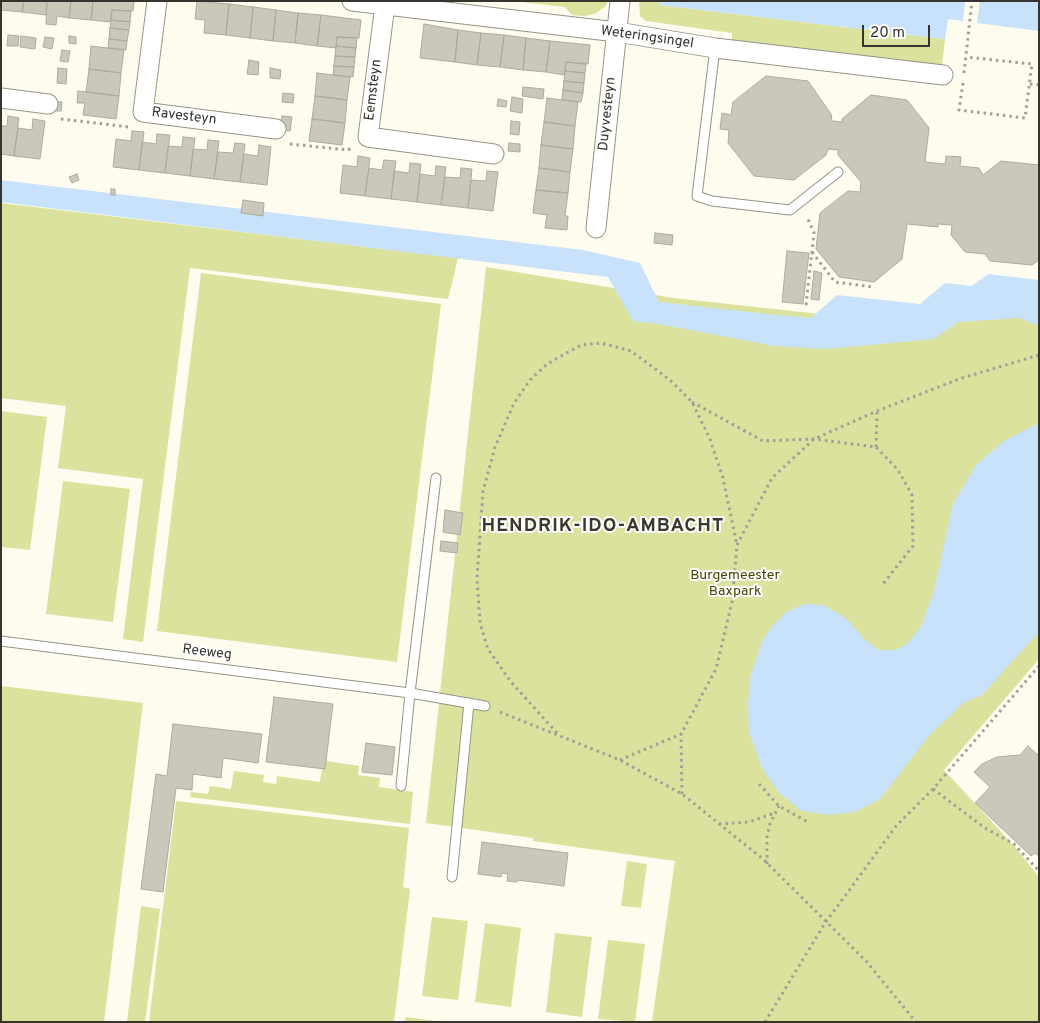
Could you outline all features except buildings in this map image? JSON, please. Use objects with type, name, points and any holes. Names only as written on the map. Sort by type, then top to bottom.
[{"type":"street","name":"Ravesteyn","points":[[157,1],[143,112],[276,129]]},
{"type":"street","name":"Weteringsingel","points":[[352,1],[617,32],[715,48],[943,75]]},
{"type":"street","name":"Duyvesteyn","points":[[596,228],[620,1]]},
{"type":"street","name":"Eemsteyn","points":[[385,5],[368,137],[494,154]]},
{"type":"street","points":[[1,98],[48,104]]},
{"type":"lane","points":[[715,48],[697,196],[712,201],[790,210],[838,172]]},
{"type":"lane","points":[[401,786],[410,693],[436,478]]},
{"type":"lane","name":"Reeweg","points":[[1,641],[410,693],[485,706]]},
{"type":"lane","points":[[452,877],[469,703]]},
{"type":"path","points":[[966,57],[1032,64],[1025,118],[959,110],[972,1]]},
{"type":"path","points":[[1030,84],[1039,85]]},
{"type":"path","points":[[48,104],[46,117],[128,127],[143,112]]},
{"type":"path","points":[[276,129],[273,142],[348,150],[368,137]]},
{"type":"path","points":[[790,210],[807,217],[814,233],[806,305]]},
{"type":"path","points":[[812,251],[835,282],[873,287]]},
{"type":"path","points":[[558,733],[511,682],[488,648],[480,624],[477,579],[479,526],[483,491],[495,447],[514,403],[530,380],[547,364],[581,345],[601,343],[632,351],[670,380],[692,402],[763,440],[814,439],[876,446],[898,470],[912,495],[913,546],[883,584]]},
{"type":"path","points":[[737,545],[772,478],[814,439],[877,411],[959,379],[1039,355]]},
{"type":"path","points":[[682,794],[681,734],[716,669],[732,602],[737,545],[722,478],[710,439],[692,402]]},
{"type":"path","points":[[876,446],[877,411]]},
{"type":"path","points":[[765,1022],[825,923],[897,826],[934,789],[1039,666]]},
{"type":"path","points":[[485,706],[558,733],[620,760],[682,794],[767,865],[866,961],[916,1022]]},
{"type":"path","points":[[620,760],[681,734]]},
{"type":"path","points":[[759,784],[780,806],[808,822]]},
{"type":"path","points":[[934,789],[985,828],[1014,844],[1039,871]]},
{"type":"path","points":[[767,865],[767,837],[780,806]]},
{"type":"path","points":[[719,824],[749,822],[776,813]]},
{"type":"green space","points":[[512,1],[608,1],[606,6],[596,13],[585,16],[572,15],[565,7]]},
{"type":"green space","points":[[639,1],[659,1],[659,5],[945,39],[942,66],[732,41],[732,33],[646,21],[640,16]]},
{"type":"green space","points":[[1,203],[458,258],[448,299],[190,268],[143,642],[123,639],[143,479],[58,468],[66,406],[1,398]]},
{"type":"green space","name":"Burgemeester Baxpark","points":[[486,267],[674,298],[947,328],[958,322],[982,320],[1039,298],[1039,659],[944,770],[1016,848],[1039,877],[1039,1022],[652,1022],[675,861],[533,841],[533,838],[426,823]]},
{"type":"green space","points":[[201,273],[441,304],[397,662],[157,631]]},
{"type":"green space","points":[[1,411],[47,417],[30,550],[1,547]]},
{"type":"green space","points":[[63,481],[130,489],[113,622],[46,614]]},
{"type":"green space","points":[[1,686],[143,703],[104,1022],[1,1022]]},
{"type":"green space","points":[[326,761],[359,766],[358,775],[380,778],[379,787],[413,792],[410,824],[190,797],[191,792],[208,794],[210,786],[231,789],[234,771],[264,775],[263,782],[276,784],[277,776],[320,782],[322,769],[325,769]]},
{"type":"green space","points":[[176,801],[409,828],[403,887],[410,889],[394,1022],[149,1022]]},
{"type":"green space","points":[[627,861],[647,864],[641,908],[621,906]]},
{"type":"green space","points":[[141,906],[160,909],[145,1022],[127,1022]]},
{"type":"green space","points":[[432,917],[468,921],[458,1000],[422,996]]},
{"type":"green space","points":[[485,923],[521,928],[511,1007],[475,1002]]},
{"type":"green space","points":[[555,933],[592,937],[582,1017],[546,1012]]},
{"type":"green space","points":[[608,940],[645,944],[635,1022],[598,1019]]},
{"type":"green space","points":[[406,1017],[443,1022],[405,1022]]},
{"type":"water","points":[[659,1],[965,1],[963,21],[948,19],[945,39],[659,5]]},
{"type":"water","points":[[980,1],[1039,1],[1039,31],[977,23]]},
{"type":"water","points":[[1,180],[583,250],[640,263],[659,302],[776,315],[811,318],[837,295],[920,304],[945,283],[972,286],[988,274],[1039,280],[1039,326],[1019,318],[958,322],[934,339],[826,349],[774,346],[659,324],[633,321],[608,277],[1,202]]},
{"type":"water","points":[[1039,423],[1039,632],[982,695],[963,703],[928,737],[880,799],[855,812],[829,815],[802,811],[779,793],[762,768],[749,732],[748,702],[751,674],[762,642],[773,625],[788,611],[806,604],[823,605],[846,618],[865,640],[879,650],[895,650],[907,644],[920,628],[933,595],[953,504],[976,465],[1004,441]]},
{"type":"district","name":"HENDRIK-IDO-AMBACHT","points":[[603,527]]}]
